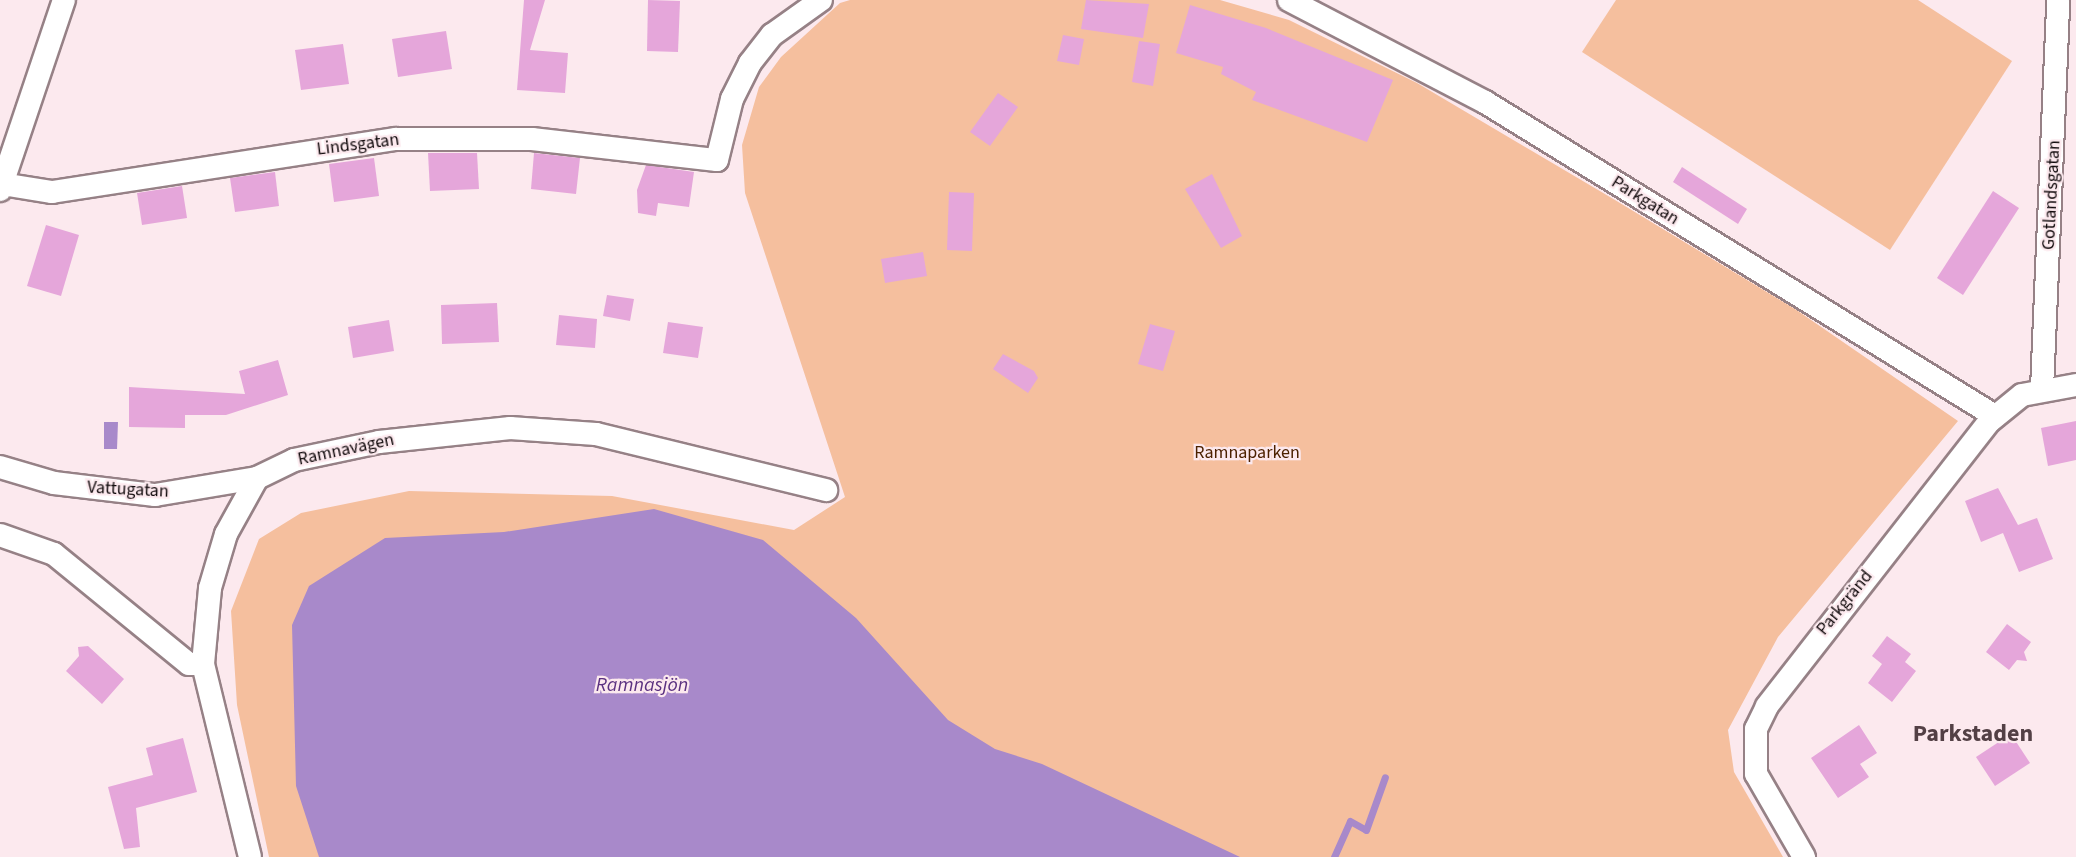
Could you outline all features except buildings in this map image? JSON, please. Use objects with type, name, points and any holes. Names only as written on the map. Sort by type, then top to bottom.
[{"type":"street","points":[[1,187],[64,0]]},
{"type":"street","name":"Lindsgatan","points":[[1,187],[52,192],[396,139],[532,139],[717,160],[732,99],[750,63],[772,35],[821,0]]},
{"type":"street","name":"Parkgatan","points":[[1288,0],[1485,102],[1995,416]]},
{"type":"street","name":"Gotlandsgatan","points":[[2042,389],[2065,140],[2058,0]]},
{"type":"street","points":[[2042,389],[2076,385]]},
{"type":"street","name":"Parkgränd","points":[[1804,857],[1756,774],[1756,729],[1786,677],[1995,416],[2042,389]]},
{"type":"street","name":"Ramnavägen","points":[[256,478],[294,460],[379,442],[510,429],[596,434],[826,490]]},
{"type":"street","name":"Vattugatan","points":[[0,467],[54,483],[155,495],[256,478]]},
{"type":"street","points":[[250,857],[203,664],[210,588],[226,534],[256,478]]},
{"type":"street","points":[[0,535],[64,560],[189,664],[203,664]]},
{"type":"green space","name":"Ramnaparken","points":[[850,0],[1220,0],[1289,20],[1417,83],[1615,200],[1795,309],[1958,421],[1778,637],[1728,730],[1734,772],[1783,857],[269,857],[237,705],[231,611],[259,539],[301,513],[409,491],[612,496],[794,530],[845,497],[745,193],[742,145],[759,87],[781,57],[840,3]]},
{"type":"green space","points":[[1616,0],[1918,0],[2012,61],[1890,250],[1582,52]]},
{"type":"water","points":[[104,422],[118,422],[117,449],[104,449]]},
{"type":"water","name":"Ramnasjön","points":[[654,509],[763,540],[856,618],[948,720],[995,749],[1042,764],[1240,857],[319,857],[296,786],[292,625],[309,586],[385,538],[504,532]]},
{"type":"waterway","points":[[1334,857],[1350,821],[1366,830],[1385,777]]},
{"type":"district","name":"Parkstaden","points":[[1973,734]]}]
